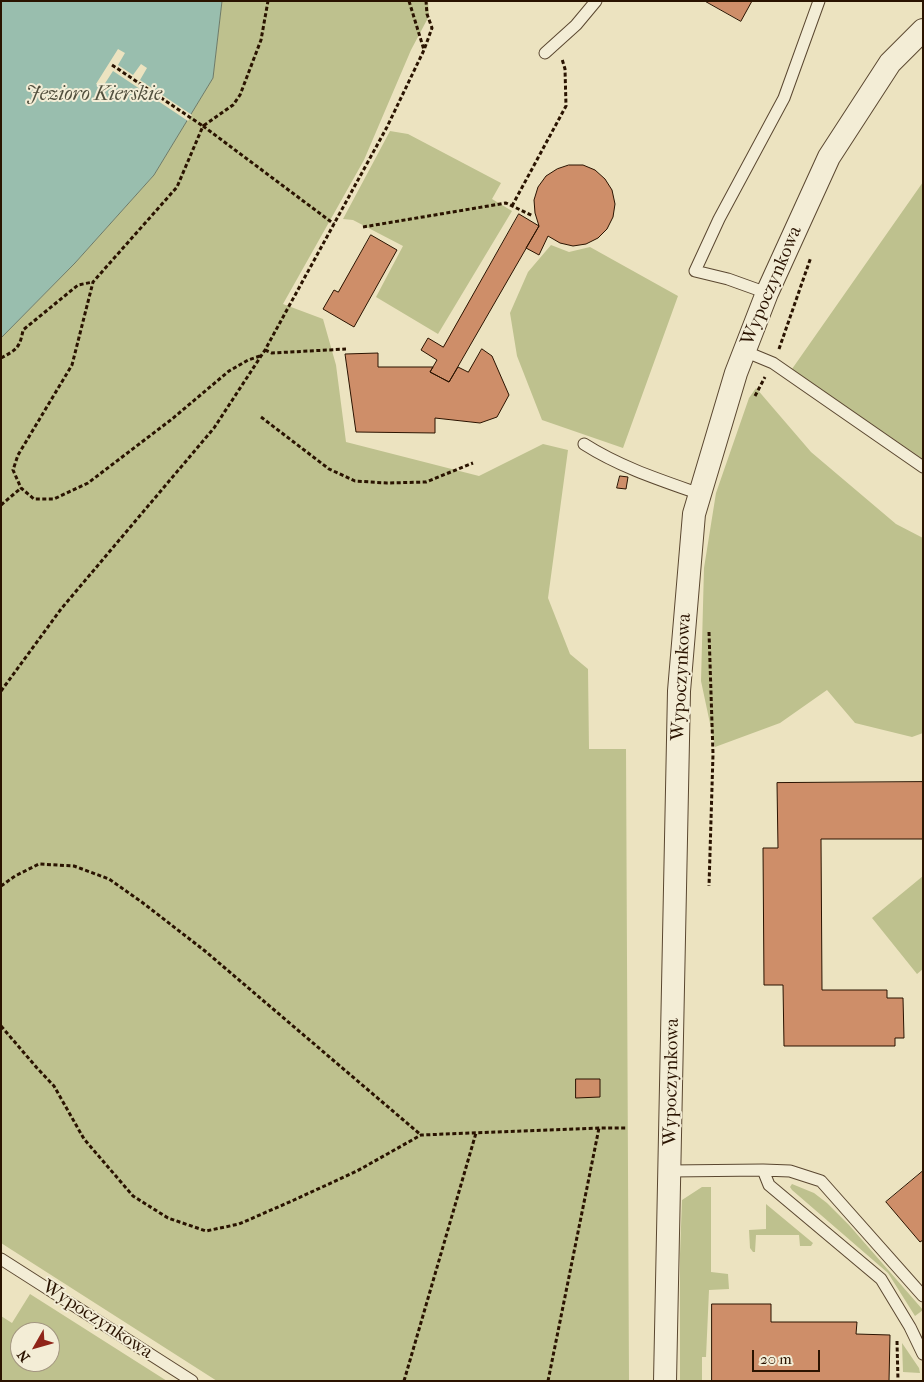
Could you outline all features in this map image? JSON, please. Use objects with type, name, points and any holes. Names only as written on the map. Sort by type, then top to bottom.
[{"type":"street","name":"Wypoczynkowa","points":[[665,1381],[679,691],[694,514],[744,351],[767,293],[829,157],[890,64],[923,30]]},
{"type":"lane","points":[[544,53],[576,25],[596,1]]},
{"type":"lane","points":[[767,293],[728,279],[695,271],[719,219],[784,98],[818,1]]},
{"type":"lane","points":[[744,351],[773,363],[923,467]]},
{"type":"lane","points":[[584,444],[605,458],[700,494]]},
{"type":"lane","points":[[763,1170],[769,1185],[881,1280],[910,1327],[923,1354]]},
{"type":"lane","points":[[670,1171],[763,1170],[790,1172],[821,1181],[923,1296]]},
{"type":"lane","name":"Wypoczynkowa","points":[[1,1259],[192,1381]]},
{"type":"path","points":[[260,356],[248,360],[229,371],[172,419],[88,483],[54,499],[34,499],[21,488],[13,470],[18,455],[72,365],[93,282],[177,187],[203,126],[233,105],[240,96],[261,40],[268,1]]},
{"type":"path","points":[[408,1],[424,50]]},
{"type":"path","points":[[1,690],[62,609],[214,428],[265,350],[387,127],[424,50],[432,28],[427,14],[426,1]]},
{"type":"path","points":[[512,206],[566,106],[565,69],[558,42]]},
{"type":"path","points":[[112,65],[203,126],[334,224]]},
{"type":"path","points":[[363,227],[425,218],[490,204],[506,203],[533,216]]},
{"type":"path","points":[[753,398],[773,363],[811,257]]},
{"type":"path","points":[[1,358],[16,350],[21,341],[23,330],[78,285],[93,282]]},
{"type":"path","points":[[265,350],[272,353],[346,349]]},
{"type":"path","points":[[261,417],[329,470],[355,481],[387,483],[426,482],[473,463]]},
{"type":"path","points":[[1,505],[21,488]]},
{"type":"path","points":[[708,626],[713,754],[709,886]]},
{"type":"path","points":[[1,886],[15,876],[39,864],[74,866],[108,879],[205,951],[421,1135]]},
{"type":"path","points":[[1,1026],[54,1086],[84,1139],[133,1196],[168,1218],[206,1231],[238,1224],[303,1196],[357,1171],[421,1135],[627,1128]]},
{"type":"path","points":[[548,1381],[599,1128]]},
{"type":"path","points":[[404,1381],[476,1133]]},
{"type":"green space","points":[[222,1],[428,1],[429,16],[411,50],[364,160],[283,304],[323,319],[336,365],[346,442],[479,476],[543,444],[568,450],[548,598],[570,654],[588,669],[589,749],[626,749],[629,1381],[217,1381],[1,1243],[1,338],[75,263],[154,175],[213,78]]},
{"type":"green space","points":[[390,131],[408,134],[501,183],[492,199],[512,211],[438,334],[376,297],[403,246],[353,220],[343,219]]},
{"type":"green space","points":[[923,182],[923,459],[792,369]]},
{"type":"green space","points":[[551,245],[569,252],[590,247],[678,296],[623,448],[542,420],[517,356],[510,313],[528,272]]},
{"type":"green space","points":[[756,388],[811,452],[896,524],[923,538],[923,733],[912,737],[855,723],[827,690],[780,723],[715,747],[701,681],[704,568],[716,493],[749,398]]},
{"type":"green space","points":[[923,876],[923,969],[917,974],[872,918]]},
{"type":"green space","points":[[792,1184],[814,1193],[827,1203],[849,1225],[923,1310],[915,1316],[888,1273],[792,1190],[790,1187]]},
{"type":"green space","points":[[702,1187],[711,1187],[711,1272],[728,1274],[729,1289],[709,1290],[706,1357],[702,1357],[702,1381],[680,1381],[682,1200]]},
{"type":"green space","points":[[766,1204],[813,1243],[811,1246],[800,1246],[799,1235],[756,1235],[755,1252],[753,1252],[750,1248],[749,1230],[766,1229]]},
{"type":"green space","points":[[30,1294],[167,1381],[1,1381],[1,1316],[10,1322],[10,1372],[60,1372],[60,1322],[13,1322]]},
{"type":"green space","points":[[902,1343],[919,1368],[920,1373],[903,1372]]},
{"type":"water","name":"Jezioro Kierskie","points":[[1,1],[222,1],[213,78],[154,175],[75,263],[1,338]]},
{"type":"pier","points":[[118,49],[125,53],[118,65],[133,75],[141,64],[147,68],[140,80],[192,115],[188,121],[113,71],[102,88],[96,84]]},
{"type":"building","points":[[705,1],[752,1],[741,21]]},
{"type":"building","points":[[569,165],[583,165],[595,170],[605,179],[612,190],[615,204],[613,217],[607,229],[598,238],[586,244],[573,246],[560,243],[548,236],[539,255],[526,248],[539,226],[534,200],[538,187],[546,176],[557,169]]},
{"type":"building","points":[[519,214],[539,226],[449,382],[430,372],[437,360],[421,350],[428,338],[443,347]]},
{"type":"building","points":[[371,235],[397,250],[354,327],[323,309],[334,290],[338,292]]},
{"type":"building","points":[[482,349],[492,356],[509,395],[497,417],[480,423],[435,418],[435,433],[356,432],[345,354],[378,353],[378,367],[433,367],[430,372],[449,382],[458,367],[468,372]]},
{"type":"building","points":[[620,476],[628,477],[626,489],[617,488]]},
{"type":"building","points":[[923,782],[923,839],[821,839],[822,990],[887,990],[887,998],[903,998],[904,1038],[895,1038],[895,1046],[784,1046],[783,985],[764,985],[763,848],[778,848],[777,783]]},
{"type":"building","points":[[576,1079],[600,1079],[600,1097],[576,1098]]},
{"type":"building","points":[[923,1171],[923,1240],[920,1242],[886,1202]]},
{"type":"building","points":[[712,1304],[771,1304],[771,1322],[857,1322],[856,1334],[890,1335],[889,1381],[712,1381]]}]
